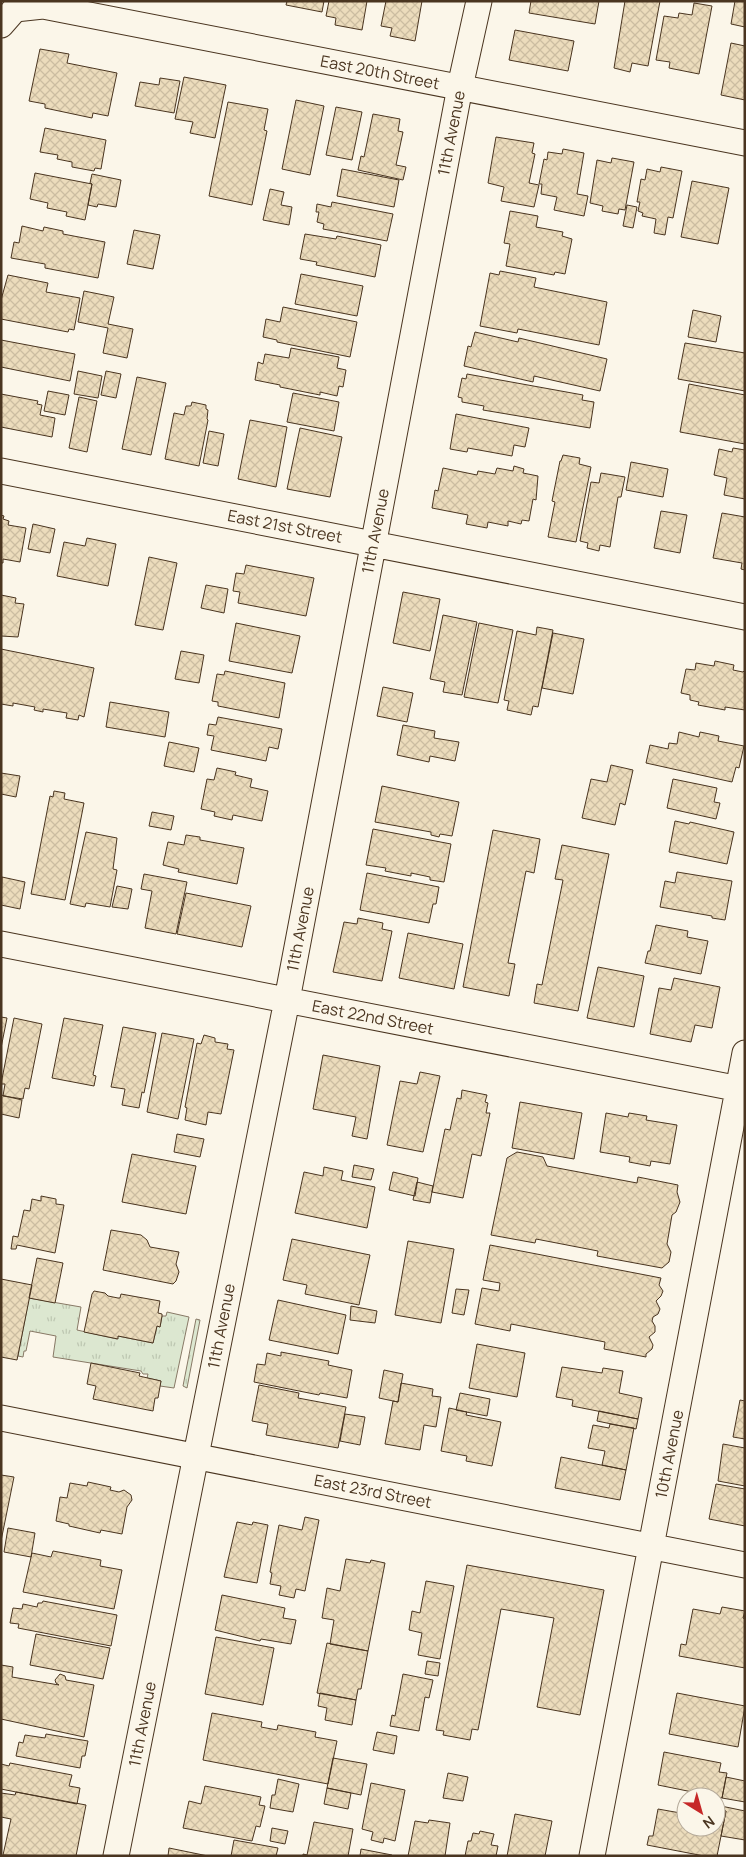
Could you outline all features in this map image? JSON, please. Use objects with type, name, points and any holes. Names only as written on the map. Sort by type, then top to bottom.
[{"type":"street","name":"11th Avenue","points":[[116,1856],[287,1000],[460,87],[479,1]]},
{"type":"street","name":"East 20th Street","points":[[8,17],[43,6],[745,143]]},
{"type":"street","name":"East 21st Street","points":[[1,471],[745,617]]},
{"type":"street","name":"East 22nd Street","points":[[1,944],[741,1089]]},
{"type":"street","name":"10th Avenue","points":[[592,1856],[741,1089],[745,1053]]},
{"type":"street","name":"East 23rd Street","points":[[1,1418],[745,1565]]},
{"type":"green space","points":[[29,1298],[81,1307],[77,1330],[117,1339],[118,1336],[153,1343],[157,1326],[160,1327],[162,1316],[166,1316],[167,1312],[189,1317],[174,1388],[160,1386],[161,1381],[147,1378],[148,1374],[143,1374],[141,1371],[53,1357],[56,1336],[30,1331],[26,1351],[24,1351],[23,1357],[18,1356]]},
{"type":"green space","points":[[196,1319],[200,1320],[187,1388],[183,1386]]},
{"type":"building","points":[[287,1],[324,1],[322,12],[286,5]]},
{"type":"building","points":[[329,1],[367,1],[362,30],[335,25],[336,18],[326,16]]},
{"type":"building","points":[[386,1],[422,1],[415,41],[390,36],[392,28],[381,26]]},
{"type":"building","points":[[531,1],[599,1],[595,24],[529,13]]},
{"type":"building","points":[[625,1],[660,1],[648,66],[632,63],[630,72],[614,68]]},
{"type":"building","points":[[735,1],[745,1],[745,27],[731,24]]},
{"type":"building","points":[[694,3],[712,6],[699,74],[669,68],[670,62],[656,60],[664,16],[678,18],[679,13],[692,15]]},
{"type":"building","points":[[515,30],[574,41],[568,71],[509,60]]},
{"type":"building","points":[[731,43],[745,46],[745,100],[721,95]]},
{"type":"building","points":[[40,49],[69,54],[67,63],[117,73],[108,116],[93,113],[92,118],[45,108],[45,104],[29,101]]},
{"type":"building","points":[[184,77],[226,85],[215,138],[190,133],[193,122],[175,119]]},
{"type":"building","points":[[160,78],[180,81],[174,113],[135,106],[140,82],[159,85]]},
{"type":"building","points":[[296,100],[324,106],[310,175],[282,169]]},
{"type":"building","points":[[228,102],[268,109],[264,130],[267,131],[252,205],[209,196]]},
{"type":"building","points":[[336,107],[362,112],[352,160],[326,155]]},
{"type":"building","points":[[373,114],[400,119],[398,131],[403,132],[396,165],[406,167],[403,180],[358,170],[361,156],[364,157]]},
{"type":"building","points":[[45,128],[106,140],[101,169],[95,168],[94,171],[72,167],[72,162],[57,159],[58,155],[40,152]]},
{"type":"building","points":[[496,137],[534,143],[532,153],[535,154],[529,183],[539,185],[534,207],[501,201],[504,187],[488,183]]},
{"type":"building","points":[[563,149],[584,153],[577,194],[588,196],[584,216],[554,210],[557,197],[541,194],[542,184],[539,184],[544,159],[547,160],[548,152],[562,154]]},
{"type":"building","points":[[612,158],[634,162],[625,210],[619,209],[618,214],[602,211],[603,206],[590,203],[597,160],[611,163]]},
{"type":"building","points":[[661,167],[682,171],[673,218],[668,217],[665,235],[654,233],[656,219],[642,216],[643,213],[638,211],[640,202],[637,202],[641,179],[645,180],[647,169],[660,172]]},
{"type":"building","points":[[342,169],[399,180],[394,207],[337,196]]},
{"type":"building","points":[[35,173],[92,184],[85,220],[66,216],[67,212],[47,208],[48,203],[30,199]]},
{"type":"building","points":[[92,174],[121,180],[116,207],[98,204],[97,207],[88,205]]},
{"type":"building","points":[[692,181],[729,188],[718,244],[681,237]]},
{"type":"building","points":[[270,189],[284,192],[281,205],[292,207],[289,225],[263,220]]},
{"type":"building","points":[[332,202],[393,214],[387,241],[323,229],[324,224],[317,222],[319,212],[316,212],[317,204],[331,207]]},
{"type":"building","points":[[627,205],[637,207],[633,228],[623,226]]},
{"type":"building","points":[[510,211],[538,216],[536,227],[563,232],[562,236],[572,239],[565,274],[555,272],[554,275],[506,266],[510,244],[504,243]]},
{"type":"building","points":[[22,226],[43,231],[44,227],[63,231],[63,234],[105,242],[98,278],[45,268],[45,264],[11,258],[14,242],[19,243]]},
{"type":"building","points":[[134,230],[160,235],[153,269],[127,264]]},
{"type":"building","points":[[305,234],[336,239],[337,236],[381,245],[375,277],[316,265],[317,262],[300,259]]},
{"type":"building","points":[[500,271],[536,278],[534,287],[607,302],[599,345],[518,329],[517,333],[480,326],[490,273],[499,275]]},
{"type":"building","points":[[301,274],[363,286],[357,316],[295,304]]},
{"type":"building","points":[[8,275],[48,283],[46,292],[80,298],[74,330],[69,329],[68,332],[1,319],[1,300]]},
{"type":"building","points":[[84,291],[114,297],[108,324],[133,329],[127,358],[103,353],[108,328],[78,322]]},
{"type":"building","points":[[283,307],[357,322],[350,357],[277,342],[277,340],[263,337],[266,319],[280,322]]},
{"type":"building","points":[[693,310],[721,316],[716,342],[688,337]]},
{"type":"building","points":[[475,332],[518,342],[519,338],[607,359],[600,391],[534,376],[533,382],[464,366],[468,346],[471,347]]},
{"type":"building","points":[[1,340],[75,354],[70,381],[1,367]]},
{"type":"building","points":[[685,343],[745,353],[745,391],[678,379]]},
{"type":"building","points":[[291,348],[339,357],[337,368],[346,370],[343,387],[339,386],[337,396],[320,392],[320,395],[255,380],[258,362],[263,364],[265,354],[289,358]]},
{"type":"building","points":[[78,371],[102,376],[98,398],[74,394]]},
{"type":"building","points":[[106,371],[121,374],[116,398],[101,395]]},
{"type":"building","points":[[467,374],[583,395],[582,400],[594,402],[590,428],[483,410],[484,406],[462,402],[462,398],[458,397],[462,378],[466,379]]},
{"type":"building","points":[[137,377],[166,383],[151,455],[122,449]]},
{"type":"building","points":[[689,384],[745,395],[745,444],[680,432]]},
{"type":"building","points":[[48,391],[69,395],[65,415],[44,411]]},
{"type":"building","points":[[293,393],[339,402],[334,431],[287,422]]},
{"type":"building","points":[[1,394],[38,401],[37,404],[42,405],[40,415],[55,418],[52,437],[1,427]]},
{"type":"building","points":[[79,397],[97,401],[87,452],[69,448]]},
{"type":"building","points":[[192,402],[206,405],[208,410],[208,420],[199,466],[165,459],[174,413],[184,415],[186,406],[191,406]]},
{"type":"building","points":[[456,414],[529,428],[525,447],[514,445],[512,456],[468,448],[467,452],[450,449]]},
{"type":"building","points":[[250,420],[287,427],[276,487],[238,479]]},
{"type":"building","points":[[300,428],[342,437],[330,497],[287,489]]},
{"type":"building","points":[[209,431],[224,434],[218,466],[203,463]]},
{"type":"building","points":[[733,448],[745,450],[745,499],[724,495],[727,478],[714,475],[719,449],[732,452]]},
{"type":"building","points":[[563,455],[580,458],[579,464],[591,467],[576,542],[548,537],[555,502],[552,501],[560,461]]},
{"type":"building","points":[[631,462],[668,469],[663,497],[626,490]]},
{"type":"building","points":[[514,466],[524,469],[523,473],[538,476],[536,500],[533,499],[529,521],[522,520],[521,524],[508,521],[508,526],[488,522],[487,528],[466,524],[468,515],[432,508],[435,490],[438,491],[443,468],[477,475],[478,471],[495,474],[497,468],[513,471]]},
{"type":"building","points":[[601,473],[625,477],[621,497],[618,497],[610,547],[600,545],[599,551],[587,548],[588,543],[580,541],[591,482],[599,483]]},
{"type":"building","points":[[661,511],[687,515],[680,553],[654,548]]},
{"type":"building","points":[[722,513],[745,517],[745,570],[741,569],[742,563],[713,558]]},
{"type":"building","points":[[1,515],[4,516],[3,519],[9,521],[8,525],[26,528],[20,562],[3,559],[3,563],[1,563]]},
{"type":"building","points":[[33,524],[55,529],[50,553],[28,549]]},
{"type":"building","points":[[87,538],[116,544],[108,586],[57,576],[64,542],[85,546]]},
{"type":"building","points":[[149,557],[177,563],[163,630],[135,625]]},
{"type":"building","points":[[246,565],[314,578],[306,616],[238,603],[240,592],[233,591],[236,573],[244,574]]},
{"type":"building","points":[[206,585],[228,589],[224,613],[201,608]]},
{"type":"building","points":[[403,592],[440,599],[430,651],[393,643]]},
{"type":"building","points":[[1,595],[16,598],[15,603],[24,604],[18,637],[1,636]]},
{"type":"building","points":[[443,615],[477,622],[462,695],[443,692],[445,682],[430,679]]},
{"type":"building","points":[[236,623],[300,636],[292,673],[229,661]]},
{"type":"building","points":[[479,623],[513,630],[498,703],[464,697]]},
{"type":"building","points":[[537,627],[553,630],[538,707],[533,706],[531,715],[507,710],[509,701],[504,700],[517,631],[536,635]]},
{"type":"building","points":[[553,633],[584,639],[573,694],[542,688]]},
{"type":"building","points":[[1,649],[94,668],[84,717],[79,715],[78,720],[66,718],[67,713],[43,709],[43,712],[34,710],[35,707],[13,703],[13,706],[1,704]]},
{"type":"building","points":[[181,651],[204,655],[199,683],[175,679]]},
{"type":"building","points":[[715,661],[734,665],[733,670],[743,672],[745,670],[745,710],[725,707],[725,710],[698,705],[699,702],[690,700],[690,695],[681,693],[686,669],[695,670],[696,663],[714,666]]},
{"type":"building","points":[[225,671],[285,683],[279,718],[218,706],[218,702],[212,701],[217,674],[224,675]]},
{"type":"building","points":[[383,687],[413,693],[407,722],[377,716]]},
{"type":"building","points":[[110,702],[169,712],[165,737],[106,727]]},
{"type":"building","points":[[218,717],[282,729],[278,749],[269,747],[266,761],[211,750],[214,736],[207,735],[209,724],[216,725]]},
{"type":"building","points":[[403,725],[435,731],[434,738],[459,742],[455,761],[430,756],[429,762],[397,755]]},
{"type":"building","points":[[679,732],[699,737],[700,732],[719,736],[718,741],[744,746],[739,768],[736,767],[732,782],[646,763],[650,745],[668,749],[669,743],[677,744]]},
{"type":"building","points":[[169,742],[199,748],[194,772],[164,766]]},
{"type":"building","points":[[611,765],[633,770],[625,805],[620,803],[615,825],[582,818],[591,779],[607,782]]},
{"type":"building","points":[[217,768],[236,772],[235,775],[252,779],[250,787],[268,791],[262,821],[233,815],[232,820],[214,816],[215,812],[201,809],[207,779],[214,780]]},
{"type":"building","points":[[1,773],[20,776],[16,797],[1,794]]},
{"type":"building","points":[[673,779],[717,788],[714,802],[720,803],[716,819],[667,808]]},
{"type":"building","points":[[382,786],[459,802],[452,836],[440,834],[439,837],[431,835],[431,832],[375,822]]},
{"type":"building","points":[[54,791],[65,793],[64,799],[84,803],[65,900],[31,894],[50,796],[53,797]]},
{"type":"building","points":[[152,812],[174,816],[171,830],[149,826]]},
{"type":"building","points":[[675,821],[689,824],[690,822],[734,832],[727,864],[669,852]]},
{"type":"building","points":[[373,829],[451,844],[444,882],[430,880],[430,877],[411,873],[411,876],[385,871],[386,868],[366,865]]},
{"type":"building","points":[[493,830],[540,839],[534,873],[526,871],[508,963],[515,964],[509,996],[463,987]]},
{"type":"building","points":[[86,832],[117,838],[113,869],[117,870],[110,907],[86,903],[85,907],[70,904]]},
{"type":"building","points":[[186,835],[200,837],[200,840],[244,848],[237,884],[178,872],[179,869],[163,865],[168,842],[184,845]]},
{"type":"building","points":[[562,845],[609,854],[578,1011],[534,1003],[537,984],[542,985],[563,880],[555,879]]},
{"type":"building","points":[[677,872],[732,881],[725,920],[660,907],[665,881],[675,883]]},
{"type":"building","points":[[367,873],[439,887],[436,904],[433,904],[429,923],[360,910]]},
{"type":"building","points":[[144,874],[187,882],[176,934],[145,928],[152,891],[141,889]]},
{"type":"building","points":[[2,877],[25,882],[20,909],[1,905]]},
{"type":"building","points":[[117,886],[132,889],[128,909],[112,907]]},
{"type":"building","points":[[186,893],[251,906],[242,947],[177,934]]},
{"type":"building","points":[[358,918],[383,923],[382,929],[392,931],[382,981],[333,972],[344,922],[357,924]]},
{"type":"building","points":[[656,925],[688,931],[687,937],[708,941],[701,974],[645,963]]},
{"type":"building","points":[[408,933],[463,944],[454,989],[399,978]]},
{"type":"building","points":[[598,967],[644,976],[634,1027],[587,1018]]},
{"type":"building","points":[[674,978],[720,987],[712,1028],[695,1025],[691,1042],[650,1034],[659,988],[671,990]]},
{"type":"building","points":[[1,1017],[7,1018],[1,1048]]},
{"type":"building","points":[[14,1018],[42,1024],[29,1089],[25,1088],[23,1099],[3,1096],[5,1084],[1,1084]]},
{"type":"building","points":[[64,1018],[103,1025],[93,1075],[96,1076],[94,1086],[52,1078]]},
{"type":"building","points":[[123,1027],[156,1033],[144,1093],[142,1092],[139,1108],[122,1105],[125,1089],[111,1087]]},
{"type":"building","points":[[162,1033],[194,1039],[178,1119],[147,1112]]},
{"type":"building","points":[[204,1035],[215,1038],[215,1042],[228,1044],[227,1049],[234,1050],[221,1114],[208,1112],[206,1125],[185,1120],[187,1108],[185,1107],[197,1043],[201,1044]]},
{"type":"building","points":[[323,1055],[380,1066],[367,1139],[352,1136],[356,1117],[313,1109]]},
{"type":"building","points":[[420,1072],[440,1076],[423,1152],[387,1145],[400,1081],[417,1084]]},
{"type":"building","points":[[462,1090],[487,1095],[485,1102],[488,1103],[486,1113],[490,1113],[481,1156],[472,1154],[463,1198],[432,1192],[445,1129],[450,1130],[457,1098],[461,1099]]},
{"type":"building","points":[[1,1095],[22,1100],[19,1118],[1,1114]]},
{"type":"building","points":[[520,1102],[582,1113],[574,1159],[512,1148]]},
{"type":"building","points":[[606,1113],[628,1117],[629,1113],[647,1116],[646,1120],[677,1125],[670,1164],[651,1161],[650,1166],[629,1162],[630,1157],[600,1152]]},
{"type":"building","points":[[177,1134],[204,1139],[200,1157],[174,1152]]},
{"type":"building","points":[[517,1152],[543,1157],[547,1166],[637,1183],[638,1177],[678,1185],[677,1192],[680,1202],[676,1212],[672,1215],[667,1244],[671,1252],[669,1262],[662,1268],[597,1256],[598,1251],[536,1239],[535,1243],[491,1235],[507,1158]]},
{"type":"building","points":[[132,1154],[196,1166],[186,1214],[122,1202]]},
{"type":"building","points":[[354,1165],[374,1169],[371,1180],[352,1177]]},
{"type":"building","points":[[324,1167],[343,1171],[341,1180],[375,1187],[367,1228],[295,1213],[304,1172],[323,1176]]},
{"type":"building","points":[[393,1172],[418,1178],[415,1196],[389,1190]]},
{"type":"building","points":[[417,1182],[433,1186],[430,1203],[413,1200]]},
{"type":"building","points":[[41,1196],[56,1199],[56,1204],[64,1205],[55,1253],[17,1245],[16,1249],[11,1249],[13,1236],[18,1237],[24,1210],[30,1211],[32,1199],[41,1201]]},
{"type":"building","points":[[111,1230],[141,1235],[147,1240],[150,1247],[179,1252],[176,1264],[179,1272],[176,1281],[173,1284],[103,1270]]},
{"type":"building","points":[[292,1239],[370,1255],[359,1305],[305,1294],[307,1285],[283,1280]]},
{"type":"building","points":[[408,1241],[454,1249],[441,1323],[395,1315]]},
{"type":"building","points":[[490,1245],[661,1278],[659,1285],[663,1291],[656,1301],[660,1309],[652,1321],[655,1326],[655,1332],[649,1337],[653,1345],[652,1349],[646,1354],[646,1357],[604,1349],[605,1342],[511,1324],[510,1331],[475,1324],[482,1288],[499,1291],[500,1283],[483,1280]]},
{"type":"building","points":[[37,1258],[63,1263],[55,1303],[29,1298]]},
{"type":"building","points":[[1,1279],[32,1285],[17,1360],[1,1357]]},
{"type":"building","points":[[456,1289],[469,1290],[464,1315],[452,1313]]},
{"type":"building","points":[[94,1291],[118,1298],[120,1298],[121,1294],[160,1301],[158,1313],[162,1314],[162,1316],[160,1327],[157,1326],[153,1343],[118,1336],[118,1339],[84,1332]]},
{"type":"building","points":[[278,1300],[346,1315],[338,1354],[269,1340]]},
{"type":"building","points":[[351,1306],[377,1311],[375,1323],[350,1320]]},
{"type":"building","points":[[477,1344],[525,1353],[517,1397],[469,1388]]},
{"type":"building","points":[[281,1352],[329,1361],[328,1365],[352,1370],[347,1398],[320,1393],[319,1395],[254,1382],[257,1364],[265,1365],[267,1353],[281,1356]]},
{"type":"building","points":[[91,1363],[140,1373],[139,1376],[161,1381],[153,1411],[93,1399],[96,1386],[87,1384]]},
{"type":"building","points":[[562,1367],[602,1373],[603,1368],[623,1371],[619,1393],[642,1398],[638,1419],[572,1406],[573,1400],[556,1397]]},
{"type":"building","points":[[384,1370],[403,1374],[398,1402],[379,1398]]},
{"type":"building","points":[[401,1383],[433,1389],[432,1396],[441,1397],[436,1427],[424,1425],[420,1450],[385,1444],[393,1401],[398,1402]]},
{"type":"building","points":[[259,1385],[299,1393],[298,1398],[346,1407],[338,1448],[266,1435],[268,1424],[252,1421]]},
{"type":"building","points":[[460,1393],[490,1399],[487,1416],[456,1410]]},
{"type":"building","points":[[740,1400],[745,1401],[745,1439],[733,1437]]},
{"type":"building","points":[[449,1408],[467,1412],[466,1415],[501,1422],[492,1466],[466,1461],[467,1456],[441,1451]]},
{"type":"building","points":[[599,1411],[638,1419],[636,1429],[597,1421]]},
{"type":"building","points":[[345,1414],[365,1417],[360,1445],[340,1441]]},
{"type":"building","points":[[610,1424],[634,1428],[626,1470],[602,1465],[605,1451],[588,1448],[593,1425],[609,1428]]},
{"type":"building","points":[[723,1444],[745,1448],[745,1486],[718,1481]]},
{"type":"building","points":[[561,1457],[626,1470],[620,1500],[555,1488]]},
{"type":"building","points":[[1,1475],[14,1477],[1,1541]]},
{"type":"building","points":[[88,1482],[111,1487],[110,1490],[119,1492],[124,1490],[131,1495],[132,1500],[127,1507],[122,1534],[101,1530],[100,1533],[56,1521],[60,1497],[67,1498],[70,1483],[87,1486]]},
{"type":"building","points":[[716,1484],[745,1489],[745,1526],[709,1519]]},
{"type":"building","points":[[305,1517],[319,1520],[305,1591],[296,1589],[294,1598],[279,1595],[281,1586],[270,1584],[272,1573],[270,1572],[279,1525],[302,1530]]},
{"type":"building","points":[[237,1522],[252,1525],[253,1522],[268,1525],[257,1583],[224,1577]]},
{"type":"building","points":[[8,1528],[35,1533],[31,1557],[4,1552]]},
{"type":"building","points":[[53,1551],[101,1560],[100,1566],[122,1570],[114,1609],[23,1592],[32,1553],[51,1557]]},
{"type":"building","points":[[346,1559],[370,1563],[371,1560],[385,1563],[368,1651],[330,1644],[334,1620],[322,1618],[327,1588],[340,1591]]},
{"type":"building","points":[[467,1565],[604,1590],[580,1715],[537,1707],[554,1618],[501,1609],[478,1730],[472,1729],[470,1740],[443,1735],[444,1731],[436,1730]]},
{"type":"building","points":[[426,1581],[454,1586],[440,1659],[418,1655],[422,1633],[409,1630],[412,1611],[420,1613]]},
{"type":"building","points":[[222,1595],[285,1608],[283,1618],[296,1620],[291,1644],[261,1639],[260,1641],[215,1630]]},
{"type":"building","points":[[43,1601],[117,1615],[111,1646],[18,1628],[19,1624],[10,1623],[13,1608],[22,1609],[23,1604],[37,1607],[38,1603]]},
{"type":"building","points":[[722,1607],[745,1611],[743,1618],[745,1619],[745,1668],[679,1656],[681,1644],[686,1645],[693,1609],[720,1614]]},
{"type":"building","points":[[36,1634],[110,1648],[103,1679],[30,1665]]},
{"type":"building","points":[[216,1637],[274,1648],[263,1705],[205,1694]]},
{"type":"building","points":[[327,1643],[368,1651],[361,1689],[358,1689],[356,1700],[317,1693]]},
{"type":"building","points":[[427,1661],[440,1663],[438,1676],[425,1674]]},
{"type":"building","points":[[1,1665],[13,1667],[12,1677],[59,1685],[55,1680],[60,1674],[65,1676],[66,1680],[94,1685],[84,1737],[1,1719]]},
{"type":"building","points":[[403,1674],[433,1680],[429,1698],[425,1697],[419,1731],[390,1726],[392,1715],[395,1716]]},
{"type":"building","points":[[320,1693],[356,1700],[352,1725],[325,1720],[327,1708],[318,1706]]},
{"type":"building","points":[[677,1693],[745,1706],[738,1747],[669,1734]]},
{"type":"building","points":[[212,1713],[262,1722],[261,1727],[277,1730],[278,1725],[316,1732],[315,1737],[337,1741],[328,1784],[203,1760]]},
{"type":"building","points":[[377,1732],[397,1736],[394,1754],[373,1750]]},
{"type":"building","points":[[46,1734],[88,1741],[80,1768],[16,1756],[19,1742],[23,1743],[25,1735],[45,1738]]},
{"type":"building","points":[[664,1752],[721,1763],[719,1772],[727,1773],[724,1787],[676,1787],[676,1789],[658,1785]]},
{"type":"building","points":[[333,1758],[367,1764],[361,1795],[327,1788]]},
{"type":"building","points":[[10,1763],[72,1775],[69,1786],[80,1788],[77,1804],[1,1789],[1,1764],[9,1766]]},
{"type":"building","points":[[448,1773],[468,1777],[463,1801],[443,1798]]},
{"type":"building","points":[[726,1777],[745,1781],[745,1802],[726,1799],[726,1787],[724,1787]]},
{"type":"building","points":[[278,1779],[299,1784],[293,1812],[270,1808],[272,1795],[275,1795]]},
{"type":"building","points":[[371,1783],[405,1790],[395,1841],[384,1838],[383,1843],[371,1840],[373,1832],[362,1829]]},
{"type":"building","points":[[205,1786],[261,1797],[259,1805],[265,1806],[260,1827],[256,1826],[252,1841],[183,1828],[189,1801],[201,1804]]},
{"type":"building","points":[[327,1788],[351,1793],[348,1809],[324,1804]]},
{"type":"building","points":[[16,1792],[86,1805],[76,1856],[3,1855],[11,1819],[1,1817],[1,1793],[15,1795]]},
{"type":"building","points":[[726,1807],[745,1811],[745,1840],[726,1837]]},
{"type":"building","points":[[658,1809],[676,1812],[676,1837],[721,1837],[717,1856],[704,1856],[647,1845],[649,1836],[653,1836]]},
{"type":"building","points":[[515,1814],[552,1821],[545,1856],[507,1856]]},
{"type":"building","points":[[429,1820],[450,1823],[445,1856],[408,1856],[415,1821],[428,1823]]},
{"type":"building","points":[[314,1822],[353,1829],[348,1856],[303,1856],[303,1854],[307,1855]]},
{"type":"building","points":[[272,1828],[288,1831],[285,1844],[270,1841]]},
{"type":"building","points":[[480,1831],[494,1834],[491,1845],[498,1846],[496,1856],[465,1856],[468,1841],[471,1841],[473,1833],[479,1834]]},
{"type":"building","points":[[234,1840],[278,1848],[276,1856],[231,1856]]},
{"type":"building","points":[[169,1848],[208,1856],[168,1856]]},
{"type":"building","points":[[361,1849],[392,1855],[392,1856],[360,1856]]}]
